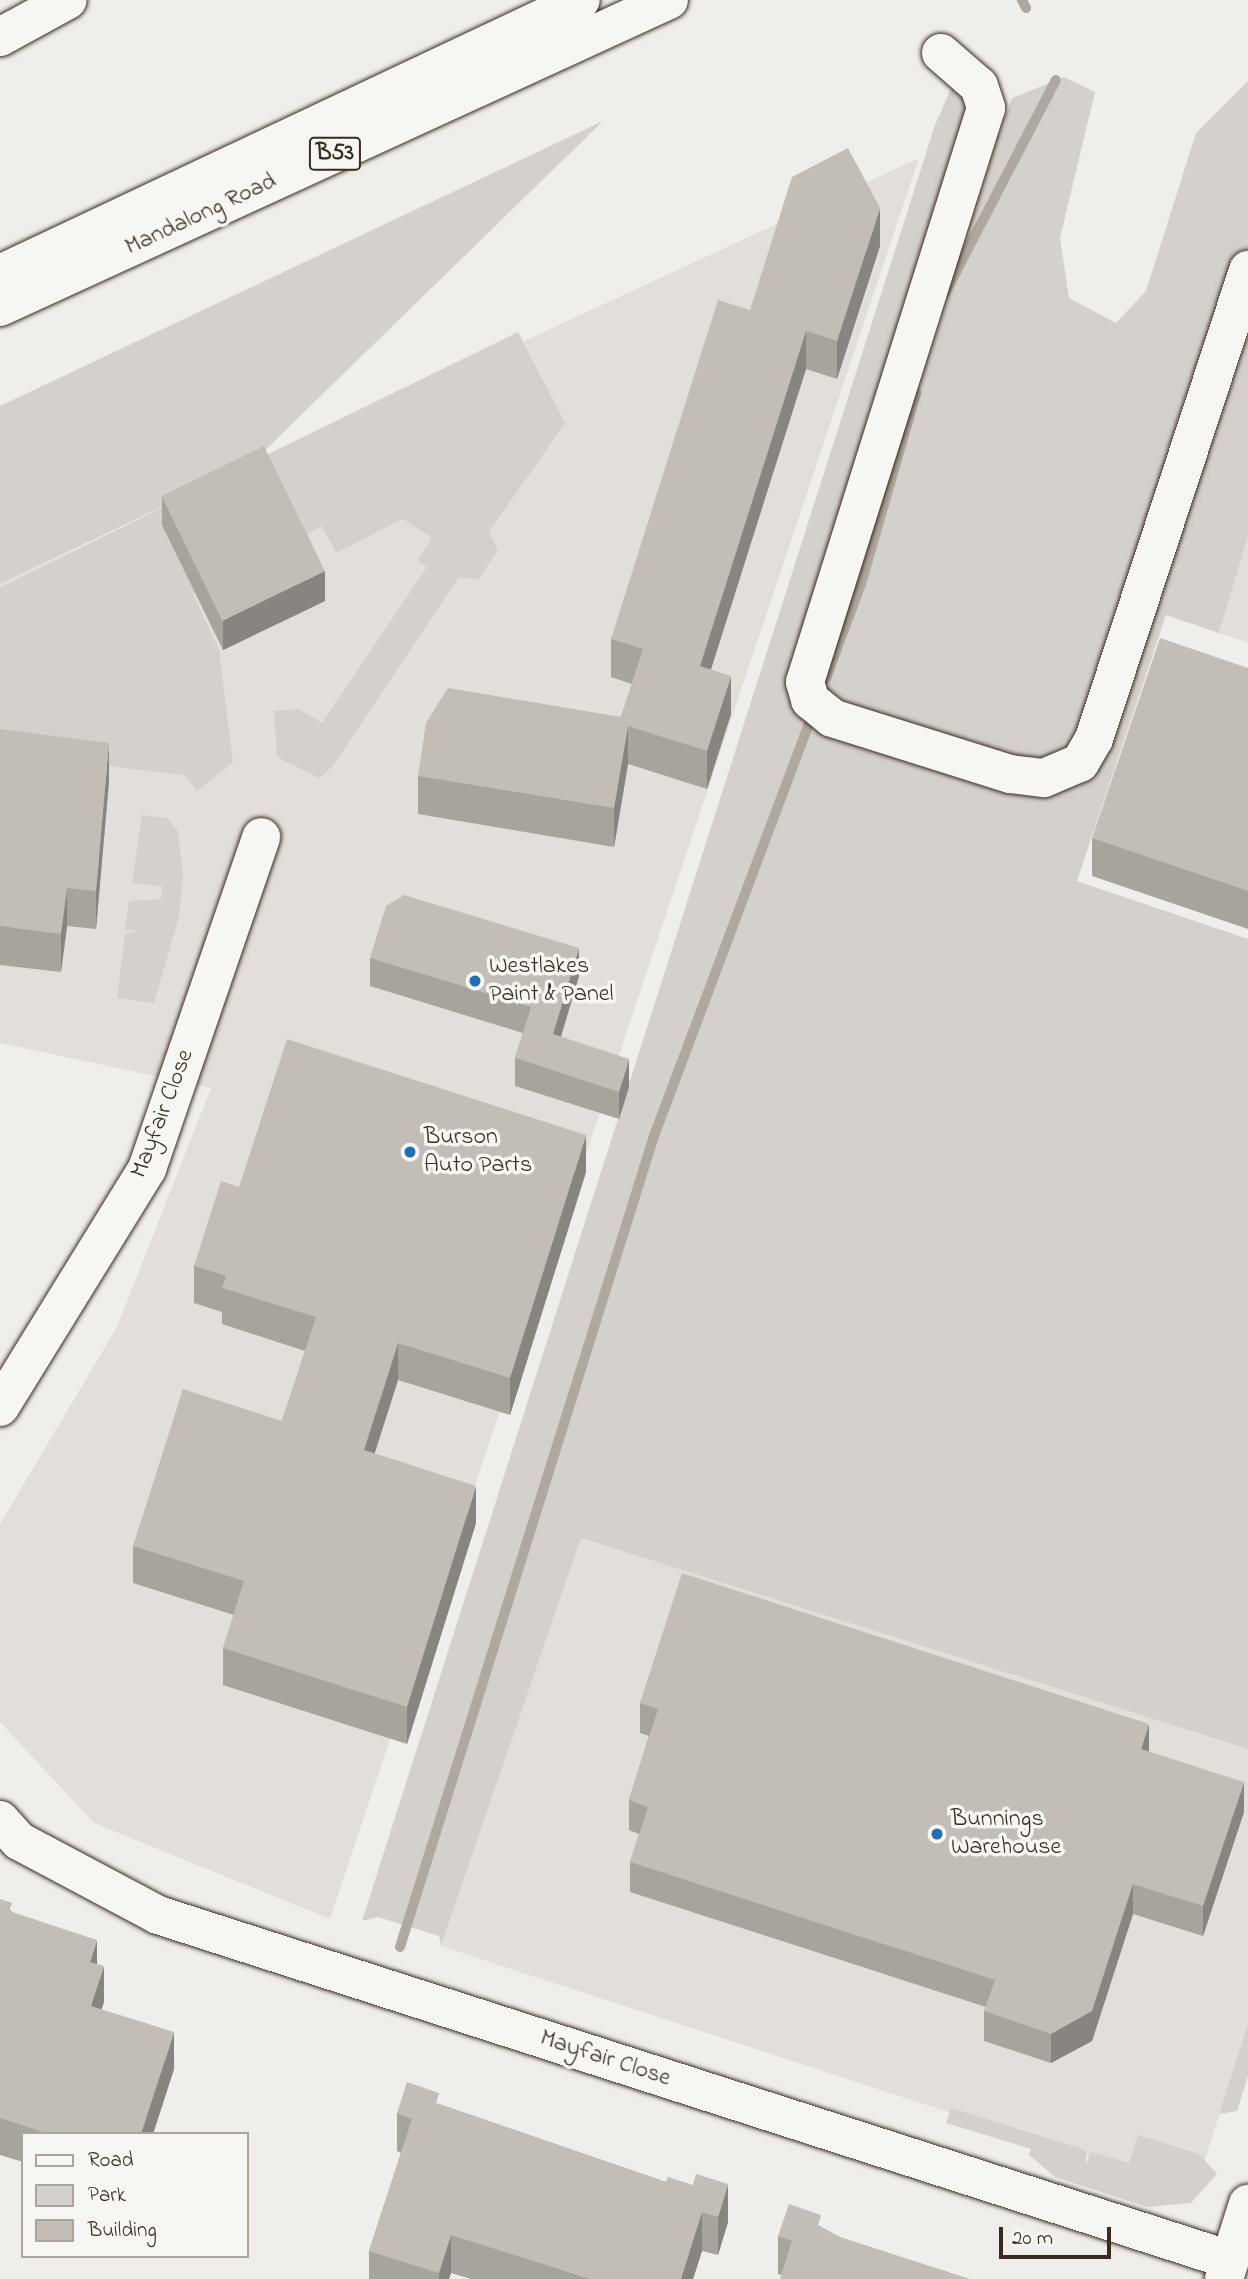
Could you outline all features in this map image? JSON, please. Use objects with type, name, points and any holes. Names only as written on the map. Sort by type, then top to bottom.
[{"type":"street","points":[[0,37],[68,0]]},
{"type":"street","name":"Mandalong Road","points":[[0,274],[580,0]]},
{"type":"street","name":"Mandalong Road","points":[[0,307],[669,0]]},
{"type":"street","points":[[941,53],[979,86],[986,108],[805,682],[810,700],[832,718],[1010,774],[1044,778],[1080,763],[1094,739],[1248,270]]},
{"type":"street","name":"Mayfair Close","points":[[0,1407],[147,1169],[261,837]]},
{"type":"street","name":"Mayfair Close","points":[[0,1820],[19,1841],[158,1915],[1227,2269]]},
{"type":"street","points":[[1227,2269],[1248,2204]]},
{"type":"shaded area","points":[[919,158],[330,1919],[94,1823],[0,1722],[0,1524],[117,1327],[211,1088],[0,1043],[0,584]]},
{"type":"shaded area","points":[[1248,536],[1248,642],[1219,633]]},
{"type":"shaded area","points":[[581,1538],[1248,1749],[1248,2023],[1203,2166],[1171,2185],[441,1946]]},
{"type":"green space","points":[[1064,77],[1095,92],[1060,238],[1069,298],[1116,323],[1146,291],[1196,133],[1248,81],[1248,536],[1219,633],[1166,615],[1077,881],[1248,939],[1248,1749],[581,1538],[441,1946],[439,1936],[378,1917],[362,1921],[935,125],[952,86],[997,138],[1012,98]]},
{"type":"green space","points":[[603,121],[254,461],[518,332],[565,423],[489,532],[498,550],[478,580],[459,577],[333,766],[319,778],[277,757],[274,711],[298,709],[322,723],[427,567],[417,561],[432,538],[403,519],[336,553],[322,526],[193,594],[219,650],[233,762],[197,791],[185,775],[0,754],[0,588],[179,499],[0,584],[0,406]]},
{"type":"green space","points":[[142,815],[167,818],[178,831],[183,874],[179,917],[154,1003],[117,998],[125,934],[139,931],[125,929],[129,901],[161,899],[162,886],[132,883]]},
{"type":"green space","points":[[1248,2023],[1248,2076],[1237,2111],[1219,2114]]},
{"type":"green space","points":[[951,2108],[1086,2150],[1086,2164],[1091,2152],[1129,2163],[1138,2135],[1199,2154],[1217,2174],[1191,2203],[1147,2207],[1055,2177],[1029,2155],[1031,2149],[946,2123]]},
{"type":"building","points":[[848,148],[880,208],[837,341],[806,331],[700,666],[731,676],[707,751],[628,726],[614,808],[418,776],[426,723],[448,688],[621,717],[643,649],[611,639],[718,300],[750,310],[792,177]]},
{"type":"building","points":[[264,446],[325,571],[222,621],[162,496]]},
{"type":"building","points":[[1160,638],[1248,668],[1248,891],[1092,838]]},
{"type":"building","points":[[0,729],[109,743],[96,891],[67,888],[61,934],[0,926]]},
{"type":"building","points":[[404,895],[579,948],[553,1034],[629,1059],[619,1092],[515,1058],[531,1007],[370,958],[386,906]]},
{"type":"building","points":[[287,1039],[586,1135],[510,1378],[398,1343],[364,1450],[476,1486],[407,1707],[223,1648],[244,1581],[133,1546],[183,1389],[282,1421],[316,1317],[222,1288],[226,1276],[194,1266],[221,1181],[239,1187]]},
{"type":"building","name":"Bunnings Warehouse","points":[[682,1573],[1149,1724],[1141,1749],[1244,1782],[1203,1906],[1133,1884],[1092,2011],[1051,2034],[984,2011],[995,1980],[630,1862],[648,1807],[629,1800],[658,1709],[640,1703]]},
{"type":"building","points":[[0,1899],[12,1903],[9,1911],[97,1940],[90,1962],[104,1966],[91,2006],[174,2032],[142,2132],[43,2132],[0,2118]]},
{"type":"building","points":[[407,2082],[439,2093],[436,2103],[666,2182],[668,2177],[693,2185],[696,2174],[728,2184],[718,2217],[702,2212],[681,2279],[590,2279],[451,2235],[439,2273],[369,2251],[412,2119],[397,2113]]},
{"type":"building","points":[[789,2204],[821,2215],[818,2225],[840,2237],[970,2279],[780,2279],[792,2241],[778,2236]]},
{"type":"waterway","points":[[1022,0],[1026,8]]},
{"type":"waterway","points":[[945,293],[1056,80]]},
{"type":"waterway","points":[[826,678],[861,584],[916,393]]},
{"type":"waterway","points":[[400,1947],[654,1136],[813,712]]},
{"type":"place","name":"Westlakes Paint & Panel","points":[[475,981]]},
{"type":"place","name":"Burson Auto Parts","points":[[410,1152]]},
{"type":"place","name":"Bunnings Warehouse","points":[[937,1834]]}]
